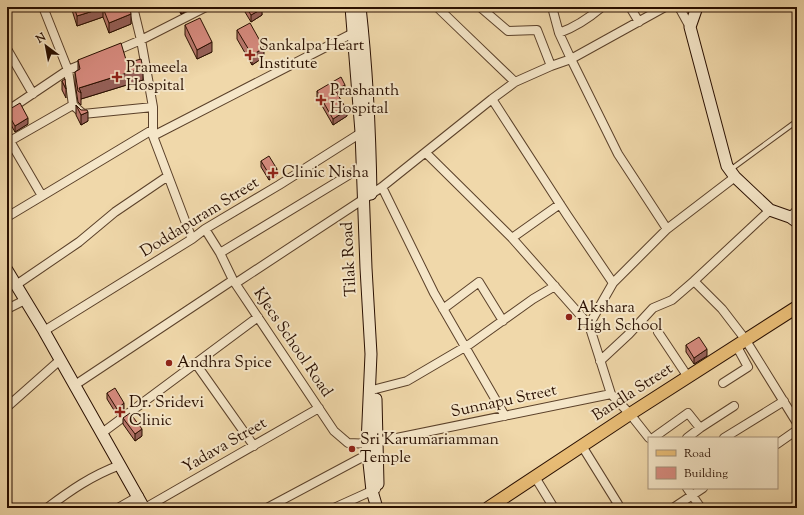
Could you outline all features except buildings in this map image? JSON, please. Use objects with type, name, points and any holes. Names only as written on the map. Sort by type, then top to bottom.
[{"type":"main road","name":"Tilak Road","points":[[351,7],[365,56],[365,130],[373,447],[377,508]]},
{"type":"main road","name":"Tilak Road","points":[[358,30],[360,7]]},
{"type":"main road","points":[[697,7],[690,27],[727,166],[732,174],[770,210],[795,216]]},
{"type":"main road","name":"Tilak Road","points":[[367,198],[376,389],[373,447]]},
{"type":"main road","points":[[7,270],[44,331],[145,508]]},
{"type":"main road","name":"Bandla Street","points":[[488,508],[688,376],[797,307]]},
{"type":"main road","name":"Tilak Road","points":[[375,489],[384,508]]},
{"type":"street","points":[[43,7],[68,70],[73,105],[83,114],[153,107]]},
{"type":"street","points":[[133,7],[141,40],[153,107],[152,133],[192,239]]},
{"type":"street","points":[[7,111],[68,70],[141,40],[206,7]]},
{"type":"street","points":[[437,7],[515,82]]},
{"type":"street","points":[[480,7],[508,31],[538,30],[552,66]]},
{"type":"street","points":[[533,7],[552,7],[559,33],[618,154],[667,229]]},
{"type":"street","points":[[559,33],[573,28],[589,18],[602,7]]},
{"type":"street","points":[[630,7],[639,22]]},
{"type":"street","points":[[75,386],[367,198],[515,82],[571,59],[665,7]]},
{"type":"street","points":[[679,7],[690,27]]},
{"type":"street","points":[[7,217],[152,133],[358,30]]},
{"type":"street","points":[[7,49],[33,94]]},
{"type":"street","points":[[492,99],[560,204],[614,283]]},
{"type":"street","points":[[42,196],[9,138],[73,105]]},
{"type":"street","name":"Doddapuram Street","points":[[44,331],[365,130]]},
{"type":"street","points":[[426,153],[512,238],[590,325],[611,394],[630,414],[648,437]]},
{"type":"street","points":[[220,253],[366,164]]},
{"type":"street","points":[[590,325],[614,283],[667,229],[732,174]]},
{"type":"street","points":[[16,285],[79,242],[115,212],[168,176]]},
{"type":"street","points":[[382,187],[434,293],[506,416]]},
{"type":"street","points":[[512,238],[560,204]]},
{"type":"street","points":[[600,361],[630,334],[653,308],[672,300],[770,210]]},
{"type":"street","name":"KJecs School Road","points":[[205,229],[220,253],[235,282],[334,431],[348,443],[373,447]]},
{"type":"street","points":[[694,281],[722,309],[741,342],[784,401],[797,423]]},
{"type":"street","points":[[443,309],[479,282],[503,320]]},
{"type":"street","points":[[376,389],[407,381],[466,347],[533,299],[555,286]]},
{"type":"street","points":[[7,309],[26,300]]},
{"type":"street","points":[[102,433],[258,317]]},
{"type":"street","points":[[658,332],[688,376]]},
{"type":"street","points":[[723,383],[748,367],[741,342]]},
{"type":"street","points":[[7,407],[60,360]]},
{"type":"street","points":[[196,364],[254,446]]},
{"type":"street","name":"Sunnapu Street","points":[[373,447],[506,416],[611,394]]},
{"type":"street","points":[[726,437],[784,401]]},
{"type":"street","points":[[688,437],[734,406]]},
{"type":"street","name":"Yadava Street","points":[[145,508],[319,408]]},
{"type":"street","points":[[654,437],[688,413],[700,428]]},
{"type":"street","points":[[778,443],[797,430]]},
{"type":"street","points":[[582,446],[618,504],[612,508]]},
{"type":"street","points":[[267,508],[373,447]]},
{"type":"street","points":[[47,508],[72,489],[95,476],[120,465]]},
{"type":"street","points":[[535,477],[554,508]]},
{"type":"street","points":[[334,508],[375,489]]},
{"type":"street","points":[[673,508],[690,491],[701,508]]},
{"type":"street","points":[[118,508],[139,496]]},
{"type":"lane","points":[[732,174],[797,121]]},
{"type":"place","name":"Sankalpa Heart Institute","points":[[250,55]]},
{"type":"place","name":"Prameela Hospital","points":[[117,77]]},
{"type":"place","name":"Prashanth Hospital","points":[[321,100]]},
{"type":"place","name":"Clinic Nisha","points":[[273,173]]},
{"type":"place","name":"Akshara High School","points":[[569,317]]},
{"type":"place","name":"Andhra Spice","points":[[169,363]]},
{"type":"place","name":"Dr. Sridevi Clinic","points":[[120,412]]},
{"type":"place","name":"Sri Karumariamman Temple","points":[[352,449]]}]
